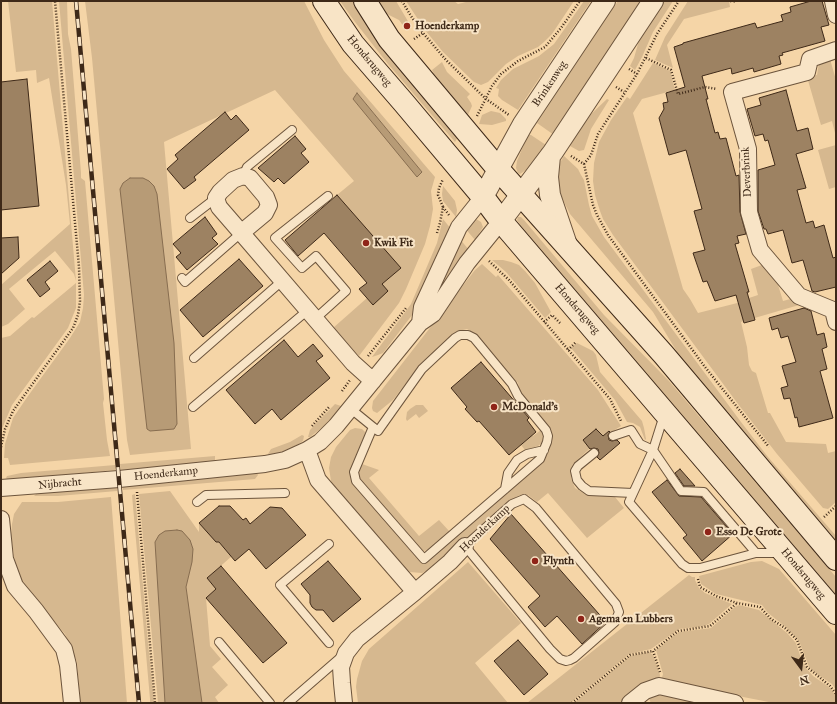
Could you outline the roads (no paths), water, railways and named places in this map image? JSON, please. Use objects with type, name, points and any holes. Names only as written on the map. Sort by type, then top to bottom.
[{"type":"main road","name":"Hondsrugweg","points":[[324,1],[353,44],[483,197],[501,221],[836,613]]},
{"type":"main road","points":[[365,1],[389,39],[498,169],[669,361],[836,559]]},
{"type":"street","name":"Brinkenweg","points":[[498,169],[523,124],[605,1]]},
{"type":"street","points":[[501,221],[550,156],[653,1]]},
{"type":"street","points":[[833,1],[836,14]]},
{"type":"street","name":"Deverbrink","points":[[835,314],[799,296],[760,250],[749,212],[748,149],[732,92],[807,72],[810,59],[836,50]]},
{"type":"street","points":[[550,156],[548,178],[550,195],[567,245]]},
{"type":"street","name":"Hoenderkamp","points":[[420,323],[422,307],[460,227],[483,197],[498,169]]},
{"type":"street","points":[[241,233],[265,213],[269,205],[266,197],[250,178],[243,176],[233,180],[220,192],[216,198],[219,207],[241,233],[311,315],[358,369],[373,381]]},
{"type":"street","name":"Hoenderkamp","points":[[119,479],[265,464],[285,460],[320,442],[351,409],[420,323],[433,314],[467,262],[501,221]]},
{"type":"street","points":[[307,450],[318,480],[415,592]]},
{"type":"street","name":"Nijbracht","points":[[1,488],[119,479]]},
{"type":"street","points":[[1,518],[5,559],[14,586],[40,616],[64,649],[68,665],[72,703]]},
{"type":"street","name":"Hoenderkamp","points":[[344,703],[341,667],[346,653],[357,639],[450,562],[465,546]]},
{"type":"street","points":[[630,703],[645,690],[659,686],[735,703]]},
{"type":"lane","points":[[243,176],[247,167],[292,130]]},
{"type":"lane","points":[[193,407],[311,315],[346,291],[316,256],[302,268],[275,238],[328,196]]},
{"type":"lane","points":[[190,218],[216,198]]},
{"type":"lane","points":[[182,278],[185,282],[241,233]]},
{"type":"lane","points":[[194,358],[282,281]]},
{"type":"lane","points":[[351,409],[378,430],[422,369],[451,341],[460,335],[468,335],[474,338],[512,384],[518,396],[546,430],[548,436],[540,459],[424,559],[356,481],[354,472],[373,427]]},
{"type":"lane","points":[[665,413],[653,450],[629,502],[682,564],[695,569],[756,553],[785,553]]},
{"type":"lane","points":[[613,436],[631,430],[640,444],[653,450],[681,491],[704,492],[756,553]]},
{"type":"lane","points":[[505,489],[508,473],[517,460],[527,454],[544,450]]},
{"type":"lane","points":[[594,453],[578,466],[575,471],[577,480],[582,486],[589,491],[633,493]]},
{"type":"lane","points":[[197,502],[206,495],[285,493]]},
{"type":"lane","name":"Hoenderkamp","points":[[524,499],[536,508],[616,604],[620,612],[614,622],[574,658],[566,661],[560,659],[550,649],[465,546],[512,504],[524,499]]},
{"type":"lane","points":[[329,643],[280,584],[330,544]]},
{"type":"lane","points":[[219,642],[270,703]]},
{"type":"lane","points":[[288,703],[346,653]]},
{"type":"railway","points":[[76,1],[139,703]]},
{"type":"place","name":"Hoenderkamp","points":[[407,26]]},
{"type":"place","name":"Kwik Fit","points":[[366,243]]},
{"type":"place","name":"McDonald's","points":[[494,407]]},
{"type":"place","name":"Esso De Grote","points":[[708,532]]},
{"type":"place","name":"Flynth","points":[[535,561]]},
{"type":"place","name":"Agema en Lubbers","points":[[581,619]]}]
